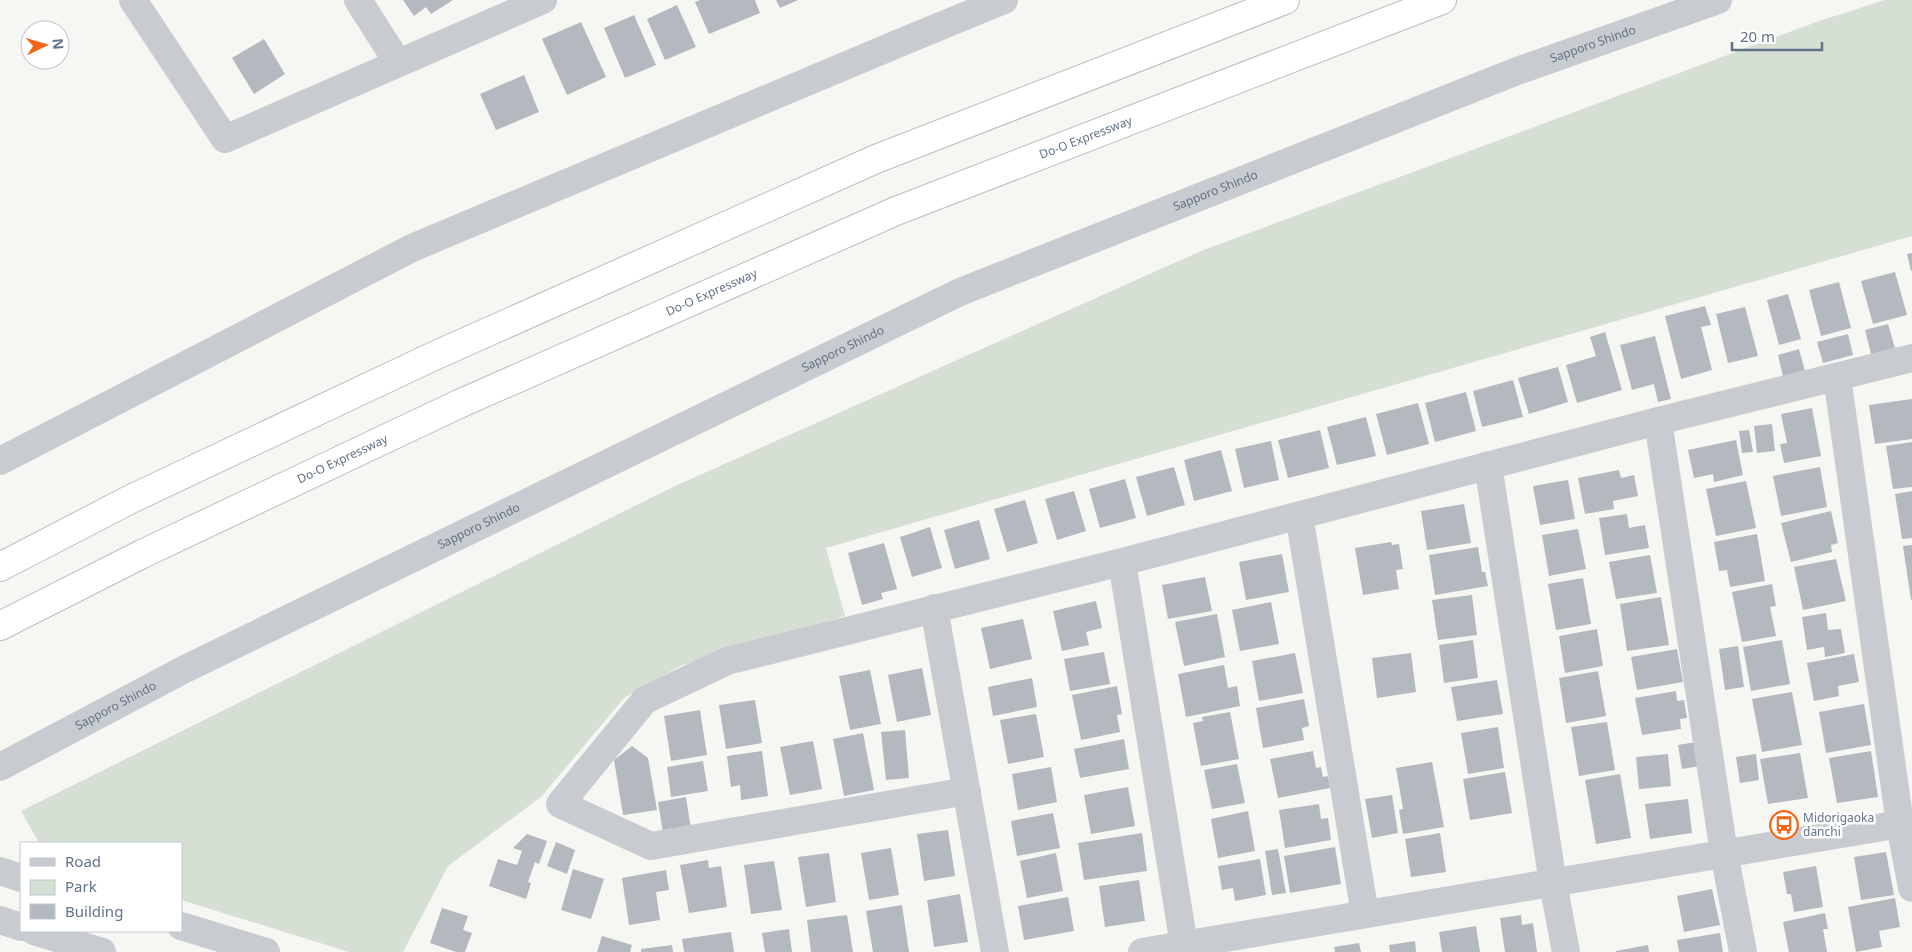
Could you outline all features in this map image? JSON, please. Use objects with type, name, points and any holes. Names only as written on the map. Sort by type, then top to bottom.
[{"type":"highway","points":[[0,567],[131,500],[434,356],[876,159],[1285,0]]},
{"type":"highway","name":"Do-O Expressway","points":[[0,626],[142,554],[459,404],[896,211],[1442,0]]},
{"type":"street","points":[[134,0],[225,140],[543,0]]},
{"type":"street","points":[[358,0],[398,64]]},
{"type":"street","points":[[0,461],[412,248],[1004,0]]},
{"type":"street","name":"Sapporo Shindo","points":[[0,768],[185,669],[960,292],[1517,71],[1718,0]]},
{"type":"street","points":[[967,791],[651,846],[560,804],[645,700],[727,661],[1122,562],[1658,421],[1912,358]]},
{"type":"street","points":[[1837,377],[1906,823],[1912,888]]},
{"type":"street","points":[[1658,421],[1724,853],[1743,952]]},
{"type":"street","points":[[1488,466],[1553,883],[1566,952]]},
{"type":"street","points":[[1299,515],[1365,914]]},
{"type":"street","points":[[1122,562],[1184,945]]},
{"type":"street","points":[[934,608],[995,952]]},
{"type":"street","points":[[1142,952],[1906,823]]},
{"type":"street","points":[[0,871],[20,878]]},
{"type":"street","points":[[0,920],[20,927]]},
{"type":"street","points":[[182,926],[266,952]]},
{"type":"street","points":[[37,932],[102,952]]},
{"type":"green space","points":[[1885,0],[1912,0],[1912,236],[826,548],[845,616],[680,666],[624,698],[541,797],[448,866],[403,952],[349,952],[182,900],[182,842],[38,842],[21,811],[673,487],[1201,251],[1819,21]]},
{"type":"building","points":[[403,0],[453,0],[431,14],[426,7],[414,16]]},
{"type":"building","points":[[700,0],[755,0],[760,13],[709,34],[695,2]]},
{"type":"building","points":[[776,0],[798,0],[780,8]]},
{"type":"building","points":[[677,5],[696,47],[665,60],[647,19]]},
{"type":"building","points":[[634,15],[656,65],[625,78],[604,28]]},
{"type":"building","points":[[581,22],[606,77],[567,95],[542,39]]},
{"type":"building","points":[[264,39],[285,74],[254,94],[232,58]]},
{"type":"building","points":[[524,75],[539,112],[496,130],[480,94]]},
{"type":"building","points":[[1912,253],[1912,271],[1911,271],[1907,254]]},
{"type":"building","points":[[1895,272],[1907,315],[1873,324],[1861,281]]},
{"type":"building","points":[[1839,282],[1851,328],[1821,336],[1809,290]]},
{"type":"building","points":[[1788,294],[1801,339],[1779,345],[1767,300]]},
{"type":"building","points":[[1705,306],[1711,325],[1701,327],[1712,370],[1681,379],[1665,316]]},
{"type":"building","points":[[1745,307],[1758,356],[1728,363],[1716,314]]},
{"type":"building","points":[[1888,324],[1895,348],[1871,354],[1865,330]]},
{"type":"building","points":[[1605,332],[1622,390],[1577,403],[1566,365],[1596,356],[1590,337]]},
{"type":"building","points":[[1848,334],[1853,355],[1823,363],[1817,342]]},
{"type":"building","points":[[1655,336],[1671,399],[1658,402],[1654,384],[1632,390],[1620,345]]},
{"type":"building","points":[[1799,349],[1805,371],[1783,377],[1778,355]]},
{"type":"building","points":[[1558,367],[1568,402],[1529,414],[1518,378]]},
{"type":"building","points":[[1513,380],[1523,417],[1482,427],[1473,391]]},
{"type":"building","points":[[1466,392],[1476,431],[1435,442],[1425,403]]},
{"type":"building","points":[[1912,399],[1912,439],[1875,444],[1869,405]]},
{"type":"building","points":[[1418,403],[1429,444],[1387,455],[1376,414]]},
{"type":"building","points":[[1812,408],[1821,456],[1784,463],[1780,444],[1787,443],[1781,414]]},
{"type":"building","points":[[1366,417],[1376,456],[1337,465],[1327,427]]},
{"type":"building","points":[[1772,424],[1775,451],[1757,453],[1754,426]]},
{"type":"building","points":[[1320,430],[1329,468],[1288,478],[1278,440]]},
{"type":"building","points":[[1749,430],[1753,452],[1742,453],[1739,431]]},
{"type":"building","points":[[1736,440],[1743,475],[1714,482],[1713,474],[1694,478],[1688,450]]},
{"type":"building","points":[[1271,441],[1279,480],[1244,488],[1235,449]]},
{"type":"building","points":[[1912,442],[1912,487],[1893,489],[1886,446]]},
{"type":"building","points":[[1221,450],[1232,491],[1194,501],[1184,460]]},
{"type":"building","points":[[1174,467],[1185,505],[1147,516],[1136,477]]},
{"type":"building","points":[[1820,467],[1827,507],[1781,516],[1773,476]]},
{"type":"building","points":[[1619,470],[1621,478],[1634,475],[1638,496],[1613,501],[1614,509],[1585,514],[1578,478]]},
{"type":"building","points":[[1125,479],[1136,518],[1100,528],[1089,489]]},
{"type":"building","points":[[1568,480],[1575,519],[1540,525],[1533,486]]},
{"type":"building","points":[[1746,481],[1756,528],[1716,536],[1706,489]]},
{"type":"building","points":[[1074,491],[1086,531],[1057,540],[1045,499]]},
{"type":"building","points":[[1912,491],[1912,538],[1902,539],[1895,494]]},
{"type":"building","points":[[1025,500],[1038,543],[1007,552],[994,509]]},
{"type":"building","points":[[1464,504],[1471,543],[1427,550],[1421,511]]},
{"type":"building","points":[[1831,511],[1838,543],[1831,545],[1832,552],[1791,562],[1781,523]]},
{"type":"building","points":[[1627,514],[1629,528],[1645,525],[1649,548],[1605,555],[1599,518]]},
{"type":"building","points":[[979,520],[990,559],[955,569],[944,530]]},
{"type":"building","points":[[930,527],[942,568],[912,577],[900,537]]},
{"type":"building","points":[[1578,529],[1586,569],[1549,576],[1542,535]]},
{"type":"building","points":[[1757,534],[1765,581],[1730,587],[1727,570],[1719,571],[1714,542]]},
{"type":"building","points":[[1391,542],[1392,545],[1399,544],[1403,569],[1396,570],[1399,589],[1363,595],[1355,548]]},
{"type":"building","points":[[884,543],[897,589],[881,593],[883,599],[862,605],[848,553]]},
{"type":"building","points":[[1912,545],[1912,599],[1911,600],[1903,546]]},
{"type":"building","points":[[1478,547],[1482,572],[1485,572],[1488,586],[1435,595],[1429,555]]},
{"type":"building","points":[[1282,554],[1289,592],[1246,600],[1239,562]]},
{"type":"building","points":[[1650,555],[1657,593],[1616,599],[1609,562]]},
{"type":"building","points":[[1836,559],[1846,601],[1803,610],[1794,567]]},
{"type":"building","points":[[1205,577],[1212,611],[1168,619],[1162,585]]},
{"type":"building","points":[[1583,578],[1591,624],[1556,630],[1548,584]]},
{"type":"building","points":[[1772,584],[1776,606],[1770,607],[1776,636],[1742,642],[1732,592]]},
{"type":"building","points":[[1472,595],[1477,635],[1438,640],[1432,600]]},
{"type":"building","points":[[1661,597],[1669,645],[1627,651],[1620,604]]},
{"type":"building","points":[[1096,601],[1102,628],[1086,632],[1089,645],[1062,651],[1053,611]]},
{"type":"building","points":[[1271,602],[1279,644],[1240,651],[1232,610]]},
{"type":"building","points":[[1826,613],[1828,630],[1841,629],[1845,653],[1825,657],[1824,647],[1807,650],[1802,617]]},
{"type":"building","points":[[1217,614],[1225,657],[1184,666],[1175,622]]},
{"type":"building","points":[[1023,619],[1032,659],[990,669],[981,628]]},
{"type":"building","points":[[1597,629],[1603,666],[1565,673],[1559,636]]},
{"type":"building","points":[[1473,640],[1478,678],[1444,683],[1439,645]]},
{"type":"building","points":[[1782,640],[1790,684],[1751,691],[1743,647]]},
{"type":"building","points":[[1738,646],[1744,687],[1725,690],[1719,649]]},
{"type":"building","points":[[1677,649],[1683,682],[1637,690],[1631,657]]},
{"type":"building","points":[[1104,652],[1110,684],[1070,691],[1064,659]]},
{"type":"building","points":[[1295,653],[1303,693],[1259,701],[1252,661]]},
{"type":"building","points":[[1411,653],[1416,692],[1377,698],[1372,658]]},
{"type":"building","points":[[1854,654],[1859,682],[1838,686],[1839,696],[1814,701],[1807,663]]},
{"type":"building","points":[[1224,665],[1228,688],[1237,686],[1240,706],[1186,717],[1178,674]]},
{"type":"building","points":[[922,668],[931,715],[897,722],[888,675]]},
{"type":"building","points":[[870,670],[881,724],[850,730],[839,676]]},
{"type":"building","points":[[1598,671],[1606,716],[1566,723],[1559,678]]},
{"type":"building","points":[[1032,678],[1037,707],[993,716],[988,687]]},
{"type":"building","points":[[1497,680],[1503,714],[1457,721],[1451,687]]},
{"type":"building","points":[[1117,686],[1122,714],[1117,715],[1120,732],[1081,740],[1072,695]]},
{"type":"building","points":[[1676,691],[1677,701],[1684,700],[1687,718],[1680,719],[1681,729],[1642,735],[1635,698]]},
{"type":"building","points":[[1792,692],[1802,745],[1762,752],[1752,699]]},
{"type":"building","points":[[1304,699],[1309,726],[1302,728],[1304,740],[1263,748],[1256,708]]},
{"type":"building","points":[[755,700],[762,743],[726,749],[719,705]]},
{"type":"building","points":[[1864,704],[1871,745],[1826,753],[1819,712]]},
{"type":"building","points":[[700,710],[707,755],[671,761],[664,716]]},
{"type":"building","points":[[1230,712],[1239,759],[1201,766],[1193,723],[1203,721],[1202,717]]},
{"type":"building","points":[[1036,714],[1044,757],[1008,764],[1000,720]]},
{"type":"building","points":[[1607,722],[1615,770],[1579,776],[1571,727]]},
{"type":"building","points":[[1498,727],[1504,768],[1468,774],[1461,733]]},
{"type":"building","points":[[905,730],[909,778],[886,780],[881,732]]},
{"type":"building","points":[[863,733],[874,790],[844,796],[833,739]]},
{"type":"building","points":[[1124,739],[1129,769],[1080,778],[1074,749]]},
{"type":"building","points":[[813,741],[822,789],[790,795],[780,747]]},
{"type":"building","points":[[1696,742],[1700,766],[1682,769],[1678,745]]},
{"type":"building","points":[[632,746],[648,758],[657,810],[623,815],[614,760]]},
{"type":"building","points":[[762,751],[768,796],[741,800],[740,785],[731,787],[727,756]]},
{"type":"building","points":[[1313,751],[1316,768],[1321,767],[1323,777],[1328,776],[1330,788],[1278,798],[1270,759]]},
{"type":"building","points":[[1871,751],[1878,797],[1837,803],[1829,758]]},
{"type":"building","points":[[1800,753],[1808,798],[1768,804],[1760,759]]},
{"type":"building","points":[[1668,754],[1671,786],[1639,789],[1636,757]]},
{"type":"building","points":[[1756,754],[1759,780],[1740,783],[1736,757]]},
{"type":"building","points":[[703,761],[708,791],[671,797],[667,767]]},
{"type":"building","points":[[1432,762],[1444,827],[1403,834],[1399,810],[1403,809],[1396,768]]},
{"type":"building","points":[[1237,764],[1245,803],[1212,809],[1204,770]]},
{"type":"building","points":[[1051,767],[1057,802],[1018,810],[1012,774]]},
{"type":"building","points":[[1505,772],[1512,813],[1470,820],[1463,779]]},
{"type":"building","points":[[1620,774],[1631,838],[1596,844],[1585,780]]},
{"type":"building","points":[[1128,787],[1135,826],[1091,834],[1084,795]]},
{"type":"building","points":[[1392,795],[1398,833],[1372,838],[1365,799]]},
{"type":"building","points":[[686,797],[691,829],[663,833],[658,802]]},
{"type":"building","points":[[1688,799],[1692,833],[1650,839],[1645,804]]},
{"type":"building","points":[[1319,804],[1321,819],[1328,818],[1331,840],[1285,848],[1279,810]]},
{"type":"building","points":[[1248,811],[1255,851],[1218,858],[1211,819]]},
{"type":"building","points":[[1053,813],[1060,848],[1017,856],[1011,821]]},
{"type":"building","points":[[948,830],[955,876],[924,881],[917,834]]},
{"type":"building","points":[[1142,833],[1147,871],[1084,880],[1078,843]]},
{"type":"building","points":[[1440,833],[1446,872],[1411,877],[1405,839]]},
{"type":"building","points":[[527,834],[547,841],[539,864],[535,862],[528,882],[531,883],[526,899],[489,886],[498,859],[517,865],[522,851],[513,848]]},
{"type":"building","points":[[556,842],[575,850],[567,874],[547,866]]},
{"type":"building","points":[[1335,847],[1341,884],[1290,893],[1284,856]]},
{"type":"building","points":[[891,848],[899,895],[869,900],[861,853]]},
{"type":"building","points":[[1278,849],[1286,893],[1272,895],[1265,851]]},
{"type":"building","points":[[1886,852],[1894,895],[1861,900],[1854,857]]},
{"type":"building","points":[[829,853],[836,902],[806,907],[798,857]]},
{"type":"building","points":[[1056,853],[1063,891],[1027,898],[1020,861]]},
{"type":"building","points":[[1260,859],[1266,895],[1235,901],[1233,888],[1222,890],[1218,866]]},
{"type":"building","points":[[708,860],[709,868],[721,866],[727,907],[689,913],[680,865]]},
{"type":"building","points":[[774,861],[782,910],[751,914],[744,865]]},
{"type":"building","points":[[1816,866],[1823,907],[1794,912],[1791,894],[1787,894],[1783,872]]},
{"type":"building","points":[[573,869],[604,879],[591,919],[561,910]]},
{"type":"building","points":[[666,870],[669,890],[656,892],[660,920],[629,925],[622,878]]},
{"type":"building","points":[[1139,880],[1145,921],[1105,927],[1099,886]]},
{"type":"building","points":[[1712,889],[1720,925],[1684,932],[1677,896]]},
{"type":"building","points":[[960,894],[968,942],[934,947],[927,900]]},
{"type":"building","points":[[1068,897],[1074,931],[1024,940],[1018,906]]},
{"type":"building","points":[[1895,898],[1900,927],[1879,931],[1882,947],[1856,952],[1848,907]]},
{"type":"building","points":[[902,905],[909,952],[873,952],[866,911]]},
{"type":"building","points":[[442,908],[468,916],[463,930],[472,933],[465,952],[456,952],[430,943]]},
{"type":"building","points":[[1825,913],[1828,929],[1823,929],[1827,952],[1789,952],[1783,922]]},
{"type":"building","points":[[847,915],[853,952],[811,952],[807,920]]},
{"type":"building","points":[[1521,915],[1522,925],[1533,923],[1537,952],[1505,952],[1500,918]]},
{"type":"building","points":[[1476,926],[1480,952],[1442,952],[1439,932]]},
{"type":"building","points":[[789,929],[792,952],[765,952],[762,933]]},
{"type":"building","points":[[731,932],[734,952],[684,952],[682,939]]},
{"type":"building","points":[[1720,933],[1723,952],[1679,952],[1677,940]]},
{"type":"building","points":[[602,936],[632,945],[630,952],[597,952]]},
{"type":"building","points":[[1415,941],[1416,952],[1390,952],[1389,945]]},
{"type":"building","points":[[1359,943],[1361,952],[1335,952],[1334,947]]},
{"type":"building","points":[[672,945],[673,952],[641,952],[641,949]]},
{"type":"building","points":[[1648,945],[1649,952],[1616,952],[1616,951]]},
{"type":"place","name":"Midorigaoka danchi","points":[[1784,825]]}]
